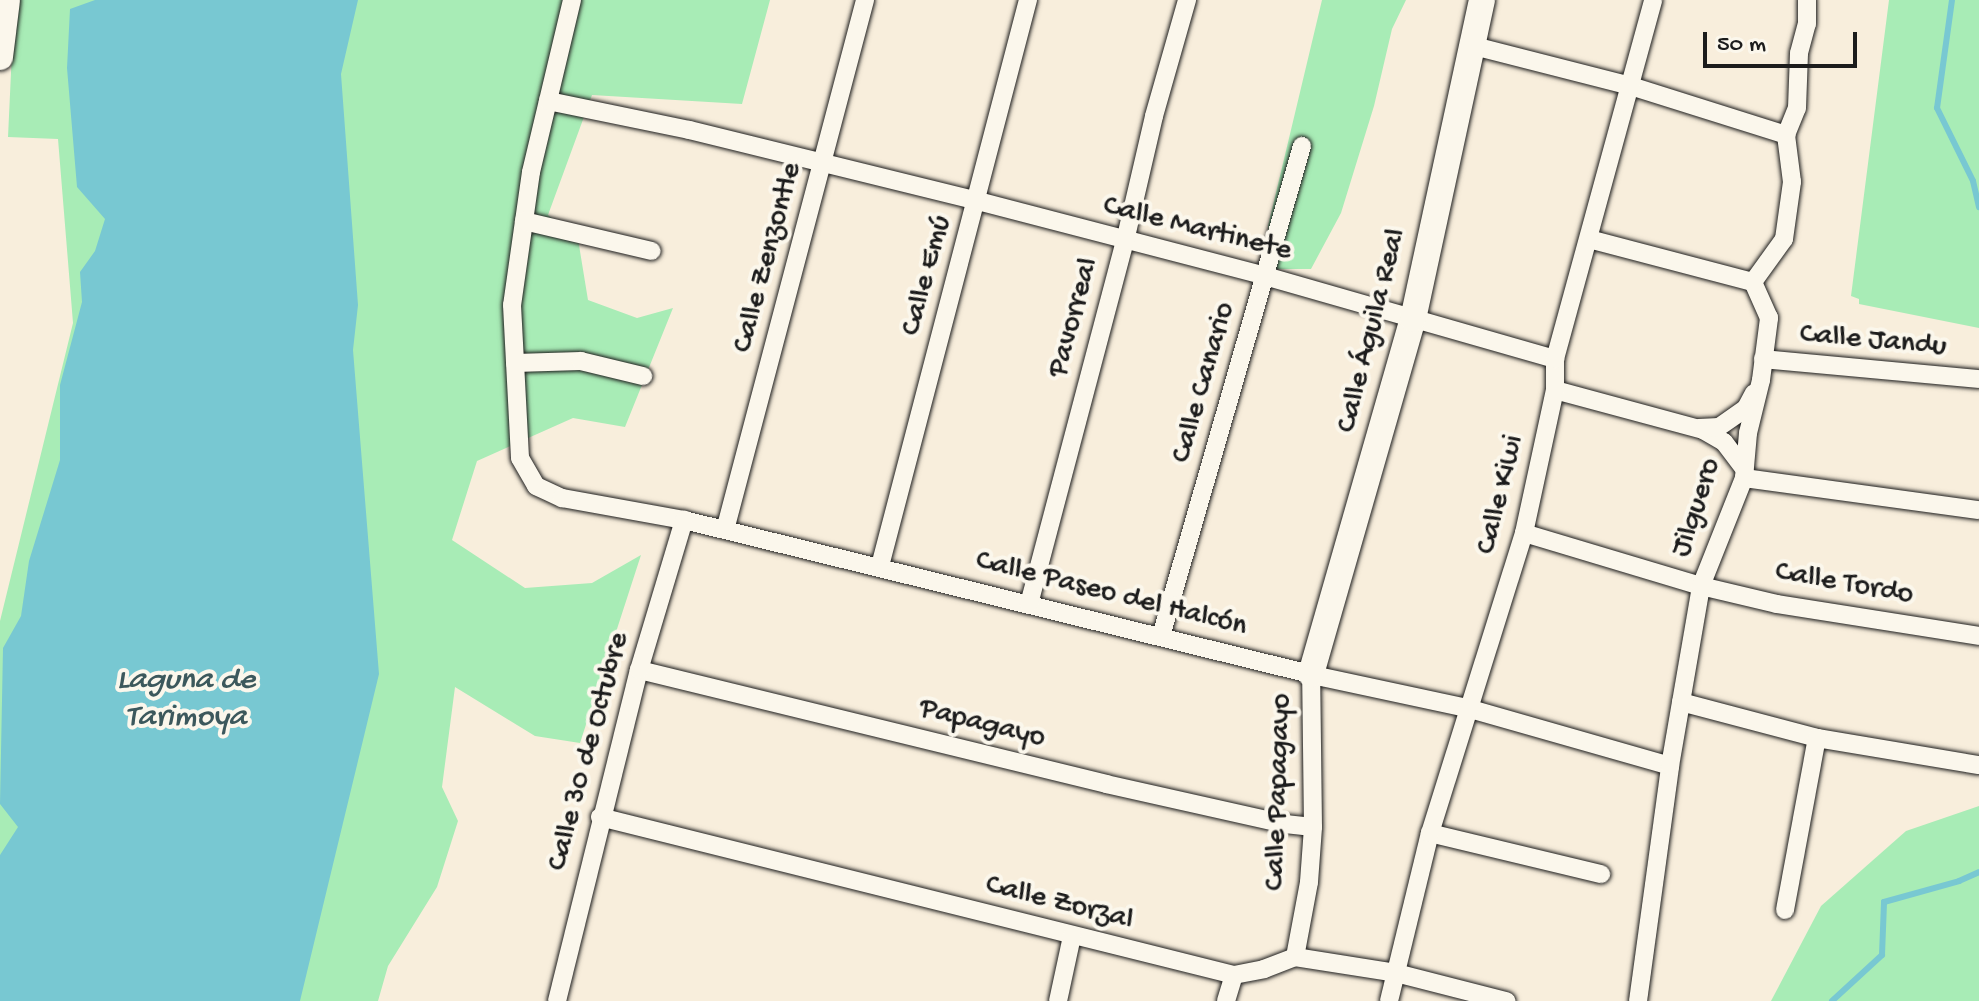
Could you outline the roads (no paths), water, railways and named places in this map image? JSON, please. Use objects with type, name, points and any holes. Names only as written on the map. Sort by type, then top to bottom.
[{"type":"street","points":[[0,57],[7,0]]},
{"type":"street","points":[[572,0],[531,172],[512,305],[515,363],[581,361],[643,376]]},
{"type":"street","name":"Calle Zenzontle","points":[[725,530],[865,0]]},
{"type":"street","name":"Calle Emú","points":[[880,566],[978,201],[1028,0]]},
{"type":"street","name":"Pavorreal","points":[[1029,604],[1125,241],[1154,116],[1187,0]]},
{"type":"street","name":"Calle Águila Real","points":[[1311,674],[1413,319],[1482,0]]},
{"type":"street","name":"Calle Kiwi","points":[[1389,1001],[1430,833],[1524,533],[1555,390],[1555,359],[1653,0]]},
{"type":"street","points":[[1589,239],[1753,282],[1784,239],[1792,182],[1786,135],[1797,108],[1799,53],[1807,24],[1807,0]]},
{"type":"street","points":[[1470,45],[1631,86],[1786,135]]},
{"type":"street","name":"Calle Martinete","points":[[548,101],[978,201],[1265,276],[1555,359]]},
{"type":"street","name":"Calle Canario","points":[[1161,636],[1302,146]]},
{"type":"street","points":[[524,221],[652,251]]},
{"type":"street","name":"Jilguero","points":[[1638,1001],[1670,766],[1701,586],[1744,473],[1761,380],[1769,318],[1753,282]]},
{"type":"street","name":"Calle Jandu","points":[[1763,359],[1979,379]]},
{"type":"street","name":"Calle Paseo del Halcón","points":[[515,363],[520,458],[536,486],[562,498],[684,520],[880,566],[1311,674],[1467,708],[1670,766]]},
{"type":"street","points":[[1694,428],[1719,427],[1746,408],[1761,380]]},
{"type":"street","points":[[1555,390],[1694,428],[1724,442],[1744,473],[1979,510]]},
{"type":"street","name":"Calle 30 de Octubre","points":[[557,1001],[600,817],[639,670],[684,520]]},
{"type":"street","name":"Calle Tordo","points":[[1524,533],[1701,586],[1777,604],[1979,636]]},
{"type":"street","name":"Papagayo","points":[[639,670],[1106,784],[1313,827]]},
{"type":"street","name":"Calle Papagayo","points":[[1295,957],[1309,882],[1313,827],[1311,674]]},
{"type":"street","points":[[1681,702],[1817,738],[1979,765]]},
{"type":"street","points":[[1785,910],[1817,738]]},
{"type":"street","name":"Calle Zorzal","points":[[600,817],[1234,975],[1264,969],[1295,957],[1396,973],[1506,1001]]},
{"type":"street","points":[[1430,833],[1601,874]]},
{"type":"street","points":[[1058,1001],[1072,936]]},
{"type":"street","points":[[1226,1001],[1234,975]]},
{"type":"water","name":"Laguna de Tarimoya","points":[[95,0],[358,0],[341,74],[358,305],[353,350],[379,674],[300,1001],[0,1001],[0,855],[18,827],[0,804],[3,648],[21,616],[29,561],[60,460],[60,385],[82,302],[80,272],[95,251],[105,219],[77,187],[67,68],[70,9]]},
{"type":"waterway","points":[[1952,0],[1937,108],[1973,181],[1979,207]]},
{"type":"waterway","points":[[1832,1001],[1882,955],[1884,902],[1959,881],[1979,872]]}]
